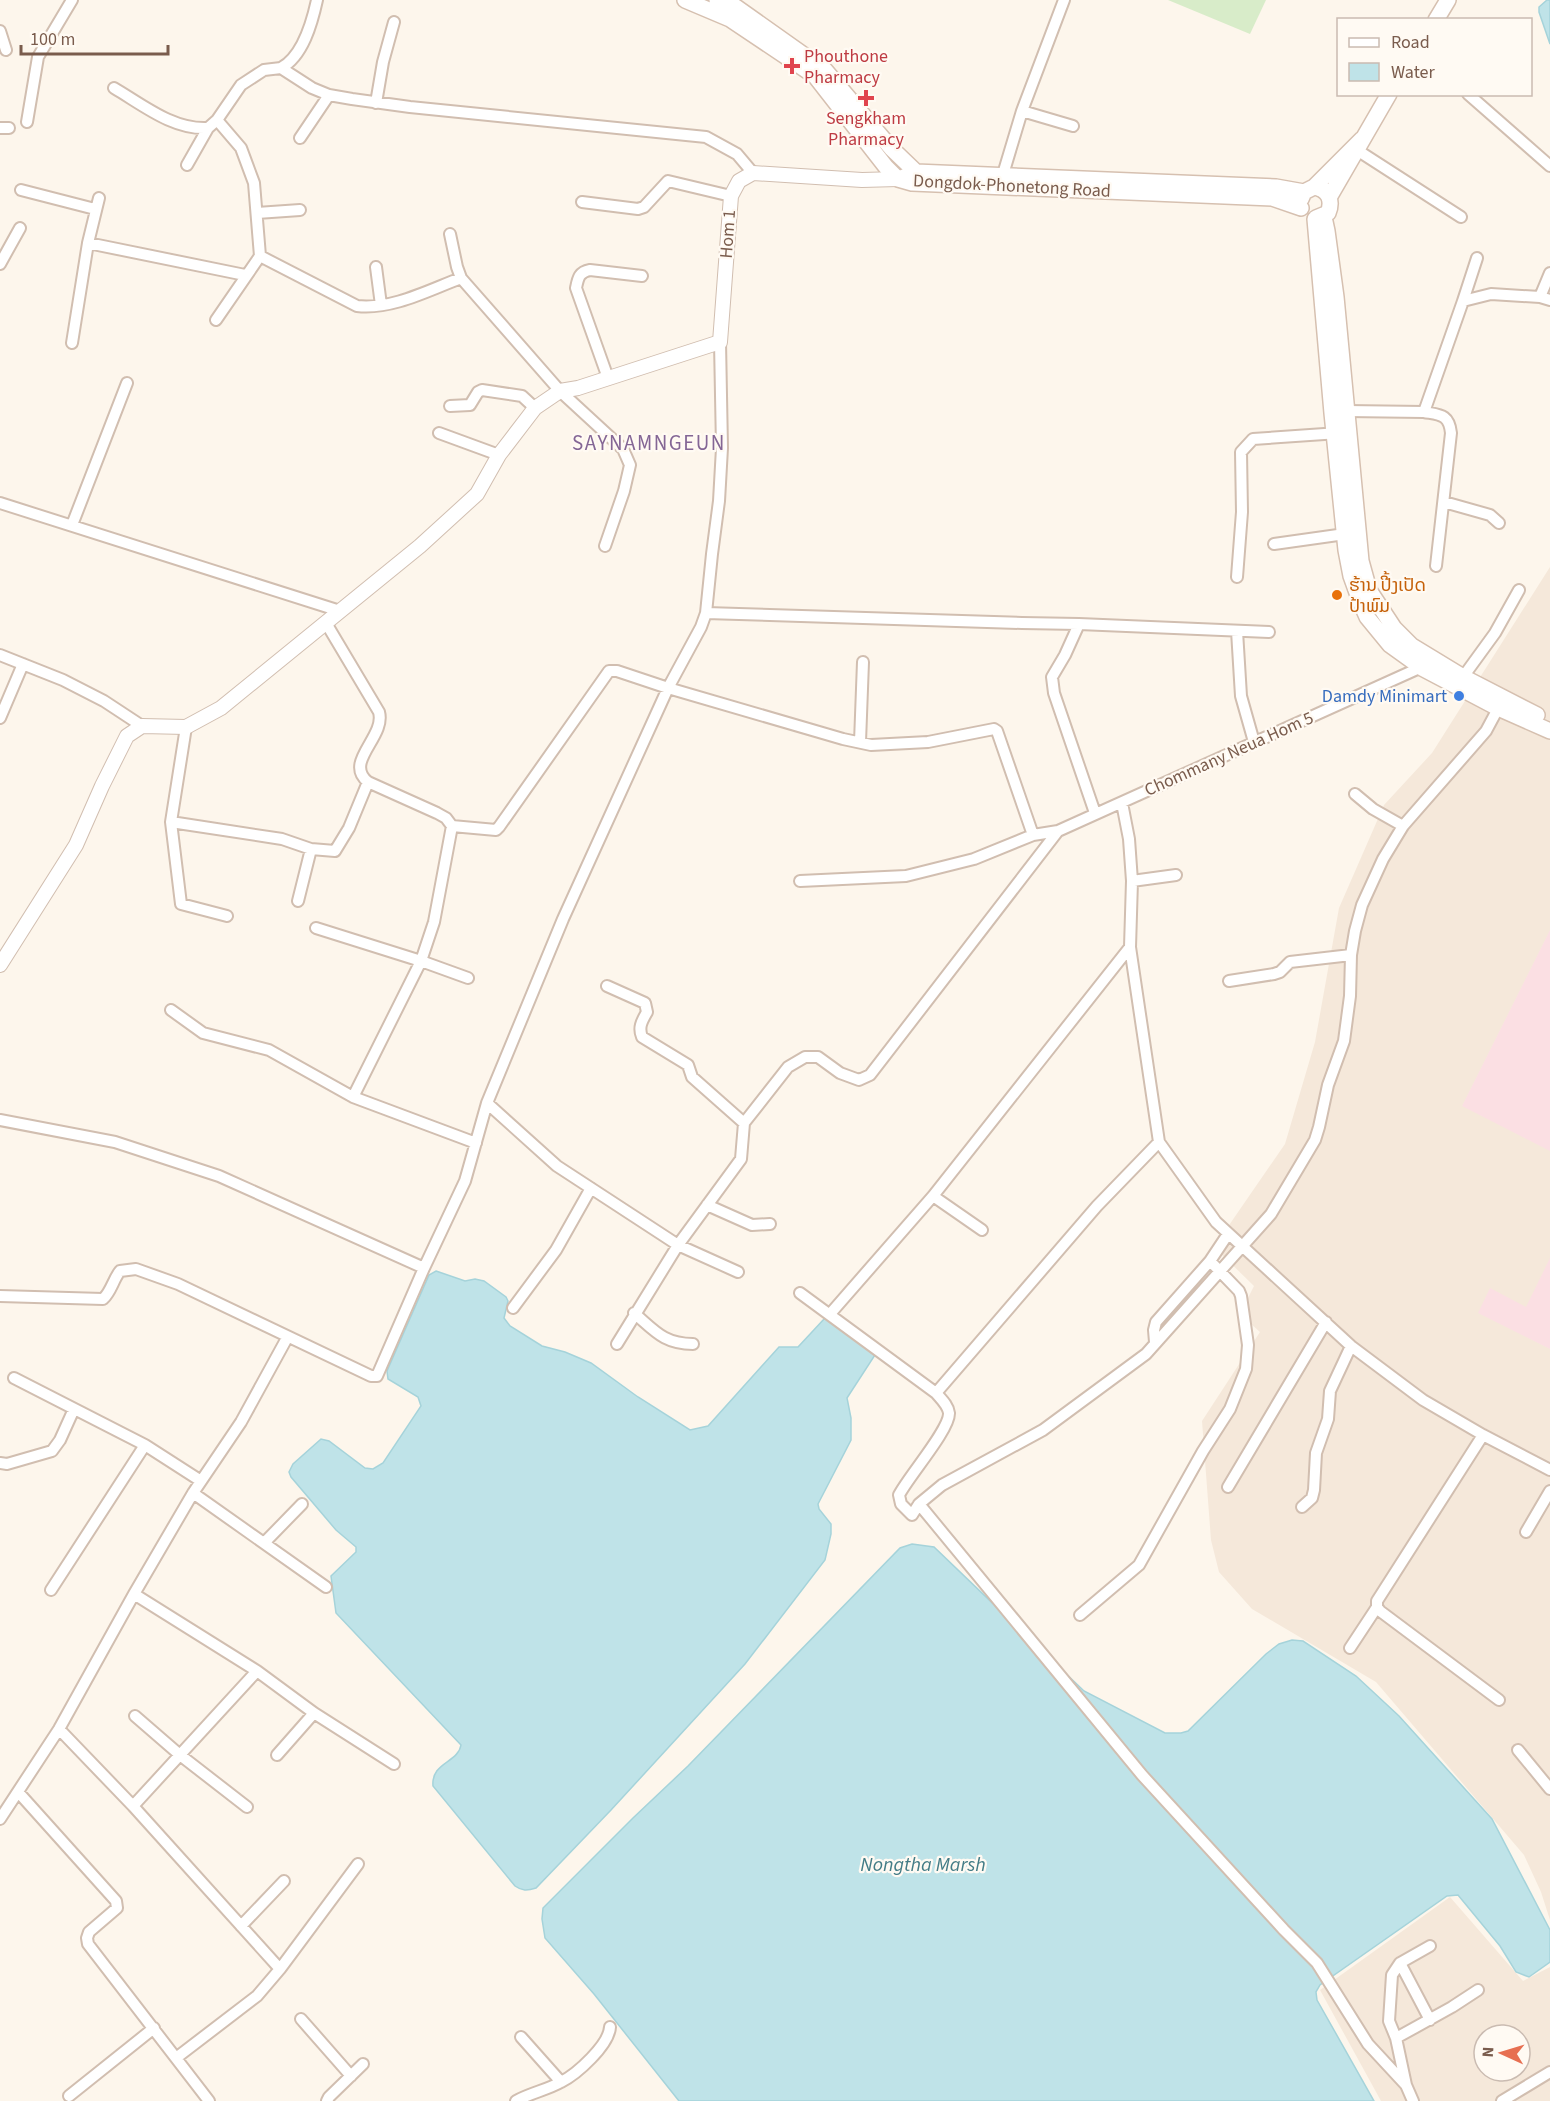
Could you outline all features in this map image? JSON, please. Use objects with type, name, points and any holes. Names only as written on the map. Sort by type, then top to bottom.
[{"type":"main road","name":"Dongdok-Phonetong Road","points":[[685,0],[735,9],[815,76],[898,179],[912,183],[1001,181],[1276,187],[1325,190],[1330,196]]},
{"type":"main road","name":"Dongdok-Phonetong Road","points":[[717,0],[735,9],[825,70],[902,160],[916,172],[1001,181],[1272,198],[1300,208],[1304,214],[1319,218]]},
{"type":"main road","points":[[1437,18],[1448,0]]},
{"type":"main road","points":[[1319,218],[1329,211],[1330,196],[1388,96]]},
{"type":"main road","points":[[1300,208],[1300,202],[1309,189],[1359,144]]},
{"type":"main road","points":[[1319,218],[1328,231],[1346,411],[1341,433],[1345,534],[1351,576],[1367,617],[1390,645],[1550,730]]},
{"type":"main road","points":[[1319,218],[1341,433],[1361,561],[1369,590],[1394,628],[1428,664],[1463,677],[1501,703],[1550,721]]},
{"type":"street","points":[[27,122],[38,57],[72,0]]},
{"type":"street","points":[[187,165],[208,128],[217,120],[241,85],[264,70],[281,68],[291,60],[303,41],[317,0]]},
{"type":"street","points":[[1001,181],[1022,111],[1064,0]]},
{"type":"street","points":[[376,103],[383,62],[394,22]]},
{"type":"street","points":[[0,32],[6,50]]},
{"type":"street","points":[[281,68],[301,82],[329,95],[376,103],[706,137],[737,154],[753,173],[862,180],[898,179],[916,172]]},
{"type":"street","points":[[114,88],[166,120],[186,126],[208,128]]},
{"type":"street","points":[[300,138],[329,95]]},
{"type":"street","points":[[1470,96],[1550,166]]},
{"type":"street","points":[[1022,111],[1073,126]]},
{"type":"street","points":[[216,320],[260,256],[254,183],[244,154],[217,120]]},
{"type":"street","points":[[1359,144],[1461,217]]},
{"type":"street","points":[[862,180],[902,160]]},
{"type":"street","name":"Hom 1","points":[[720,342],[731,196],[739,181],[753,173]]},
{"type":"street","points":[[582,202],[638,209],[644,207],[668,182],[731,196]]},
{"type":"street","points":[[21,190],[97,204],[88,243],[72,343]]},
{"type":"street","points":[[257,213],[300,210]]},
{"type":"street","points":[[0,264],[20,228]]},
{"type":"street","points":[[450,234],[456,267],[461,278],[560,391],[623,449],[630,465],[605,546]]},
{"type":"street","points":[[88,243],[246,275]]},
{"type":"street","points":[[260,256],[357,306],[381,305],[461,278]]},
{"type":"street","points":[[1424,412],[1477,258]]},
{"type":"street","points":[[376,267],[381,305]]},
{"type":"street","points":[[608,378],[576,288],[578,277],[584,271],[590,270],[642,276]]},
{"type":"street","points":[[1463,301],[1491,294],[1545,298],[1550,273]]},
{"type":"street","points":[[0,655],[63,680],[104,701],[142,726],[186,727],[221,708],[420,546],[477,494],[499,455],[535,408],[560,391],[720,342],[722,448],[719,501],[711,554],[706,613],[701,627],[668,688],[563,919],[487,1103],[465,1181],[424,1268],[379,1374],[376,1377],[287,1338],[178,1284],[136,1269],[120,1271],[103,1299],[0,1296]]},
{"type":"street","points":[[72,525],[127,383]]},
{"type":"street","points":[[450,406],[470,405],[478,392],[482,390],[522,396],[535,408]]},
{"type":"street","points":[[1346,411],[1424,412],[1441,416],[1450,423],[1451,433],[1436,566]]},
{"type":"street","points":[[439,433],[499,455]]},
{"type":"street","points":[[1237,577],[1242,512],[1241,452],[1253,439],[1341,433]]},
{"type":"street","points":[[1444,502],[1490,515],[1499,523]]},
{"type":"street","points":[[0,503],[340,611]]},
{"type":"street","points":[[1274,544],[1345,534]]},
{"type":"street","points":[[1463,677],[1495,633],[1519,590]]},
{"type":"street","points":[[706,613],[1269,632]]},
{"type":"street","points":[[326,623],[379,712],[381,720],[361,760],[359,769],[362,777],[368,782],[437,813],[446,818],[452,826],[435,916],[421,961],[353,1097]]},
{"type":"street","points":[[1078,624],[1065,655],[1052,677],[1054,693],[1095,813]]},
{"type":"street","points":[[1237,632],[1241,696],[1254,741]]},
{"type":"street","points":[[860,742],[863,662]]},
{"type":"street","points":[[0,718],[23,664]]},
{"type":"street","name":"Chommany Neua Hom 5","points":[[1058,831],[1428,664]]},
{"type":"street","points":[[452,826],[496,830],[500,827],[609,671],[617,671],[668,688],[871,745],[928,742],[993,729],[997,731],[1034,835]]},
{"type":"street","points":[[800,1293],[936,1393],[946,1405],[949,1412],[948,1420],[899,1495],[901,1504],[912,1515],[919,1504],[942,1485],[1043,1430],[1139,1359],[1271,1214],[1315,1140],[1328,1085],[1344,1041],[1350,996],[1351,955],[1362,905],[1383,859],[1403,826],[1486,731],[1501,703]]},
{"type":"street","points":[[0,965],[76,845],[122,744],[127,736],[142,726]]},
{"type":"street","points":[[186,727],[171,822],[181,904],[228,916]]},
{"type":"street","points":[[171,822],[282,839],[311,849],[335,851],[349,828],[368,782]]},
{"type":"street","points":[[1355,794],[1373,809],[1403,826]]},
{"type":"street","points":[[1122,803],[1129,839],[1132,881],[1130,947],[1159,1142],[1216,1222],[1351,1346],[1423,1400],[1550,1470]]},
{"type":"street","points":[[800,881],[906,876],[975,859],[1034,835],[1058,831]]},
{"type":"street","points":[[617,1344],[678,1245],[741,1159],[744,1123],[788,1067],[805,1057],[818,1057],[840,1073],[859,1080],[870,1075],[1058,831]]},
{"type":"street","points":[[298,902],[311,849]]},
{"type":"street","points":[[1132,881],[1176,875]]},
{"type":"street","points":[[316,928],[468,978]]},
{"type":"street","points":[[830,1314],[933,1196],[1130,947]]},
{"type":"street","points":[[1229,981],[1274,974],[1280,972],[1290,962],[1351,955]]},
{"type":"street","points":[[607,986],[645,1003],[647,1012],[640,1024],[642,1037],[688,1065],[692,1077],[744,1123]]},
{"type":"street","points":[[171,1010],[203,1033],[269,1050],[353,1097],[476,1143]]},
{"type":"street","points":[[487,1103],[557,1166],[678,1245],[738,1272]]},
{"type":"street","points":[[0,1120],[115,1142],[219,1176],[424,1268]]},
{"type":"street","points":[[936,1393],[1097,1206],[1159,1142]]},
{"type":"street","points":[[513,1308],[556,1250],[591,1188]]},
{"type":"street","points":[[933,1196],[982,1230]]},
{"type":"street","points":[[707,1205],[752,1225],[770,1224]]},
{"type":"street","points":[[1155,1342],[1156,1322],[1210,1261],[1228,1234]]},
{"type":"street","points":[[1080,1615],[1139,1565],[1203,1451],[1230,1409],[1241,1384],[1246,1369],[1248,1344],[1241,1296],[1239,1291],[1210,1261]]},
{"type":"street","points":[[634,1313],[669,1341],[693,1344]]},
{"type":"street","points":[[1228,1487],[1326,1322]]},
{"type":"street","points":[[0,1820],[58,1729],[193,1493],[241,1422],[287,1338]]},
{"type":"street","points":[[1302,1507],[1312,1498],[1314,1490],[1316,1453],[1328,1419],[1330,1391],[1351,1346]]},
{"type":"street","points":[[14,1378],[145,1445],[201,1481]]},
{"type":"street","points":[[0,1462],[16,1462],[52,1451],[60,1440],[74,1409]]},
{"type":"street","points":[[1350,1648],[1377,1607],[1377,1601],[1483,1435]]},
{"type":"street","points":[[51,1590],[145,1445]]},
{"type":"street","points":[[1526,1532],[1550,1491]]},
{"type":"street","points":[[193,1493],[326,1587]]},
{"type":"street","points":[[264,1543],[302,1504]]},
{"type":"street","points":[[919,1504],[1142,1775],[1317,1963],[1368,2044],[1406,2085]]},
{"type":"street","points":[[134,1594],[257,1671],[314,1713],[394,1764]]},
{"type":"street","points":[[1377,1607],[1499,1700]]},
{"type":"street","points":[[133,1806],[257,1671]]},
{"type":"street","points":[[277,1755],[314,1713]]},
{"type":"street","points":[[135,1716],[180,1755],[247,1807]]},
{"type":"street","points":[[58,1729],[133,1806],[280,1969]]},
{"type":"street","points":[[1518,1750],[1550,1789]]},
{"type":"street","points":[[19,1793],[116,1901],[117,1908],[89,1932],[88,1944],[209,2101]]},
{"type":"street","points":[[176,2058],[257,1996],[280,1969],[358,1864]]},
{"type":"street","points":[[241,1926],[284,1881]]},
{"type":"street","points":[[1413,2101],[1406,2085],[1396,2038],[1389,2020],[1392,1975],[1400,1963],[1430,1946]]},
{"type":"street","points":[[1400,1963],[1430,2020]]},
{"type":"street","points":[[1396,2038],[1478,1990]]},
{"type":"street","points":[[301,2019],[351,2076]]},
{"type":"street","points":[[516,2101],[561,2082],[582,2067],[609,2035],[610,2027]]},
{"type":"street","points":[[69,2096],[154,2028]]},
{"type":"street","points":[[521,2037],[561,2082]]},
{"type":"street","points":[[327,2101],[363,2064]]},
{"type":"street","points":[[1502,2101],[1550,2072]]},
{"type":"shaded area","points":[[1550,567],[1550,1920],[1541,1892],[1524,1855],[1376,1682],[1252,1609],[1219,1572],[1211,1540],[1202,1421],[1260,1332],[1240,1314],[1254,1286],[1214,1247],[1285,1144],[1315,1042],[1339,908],[1384,805],[1432,753]]},
{"type":"shaded area","points":[[1550,930],[1550,1151],[1462,1106]]},
{"type":"shaded area","points":[[1550,1258],[1550,1349],[1478,1313],[1490,1288],[1526,1307]]},
{"type":"shaded area","points":[[1450,1897],[1523,1981],[1550,1967],[1550,2101],[1381,2101],[1320,1990]]},
{"type":"green space","points":[[1168,0],[1266,0],[1250,34]]},
{"type":"water","points":[[1550,0],[1550,44],[1539,12],[1539,7]]},
{"type":"water","points":[[436,1271],[465,1281],[475,1279],[484,1281],[506,1297],[508,1301],[504,1318],[510,1326],[542,1346],[565,1352],[591,1363],[638,1397],[690,1430],[708,1426],[779,1347],[798,1347],[824,1319],[830,1320],[875,1355],[847,1398],[851,1418],[851,1440],[818,1504],[819,1509],[831,1524],[825,1560],[745,1664],[611,1810],[536,1888],[530,1890],[522,1890],[515,1886],[433,1786],[436,1772],[455,1756],[461,1745],[336,1613],[331,1576],[356,1552],[356,1547],[336,1530],[289,1472],[293,1464],[321,1439],[329,1441],[365,1468],[373,1469],[383,1463],[421,1406],[418,1397],[388,1379],[387,1371],[429,1275]]},
{"type":"water","name":"Nongtha Marsh","points":[[912,1544],[934,1547],[1084,1691],[1165,1733],[1188,1731],[1266,1654],[1279,1644],[1292,1640],[1303,1641],[1356,1676],[1399,1716],[1492,1819],[1550,1930],[1550,1962],[1529,1977],[1516,1972],[1500,1946],[1458,1895],[1447,1896],[1320,1985],[1316,1992],[1317,2000],[1374,2101],[679,2101],[594,1994],[545,1938],[543,1908],[688,1766],[900,1548]]},
{"type":"place","name":"Phouthone Pharmacy","points":[[792,66]]},
{"type":"place","name":"Sengkham Pharmacy","points":[[866,98]]},
{"type":"place","name":"ຮ້ານ ປີ້ງເປັດ ປ້າພົມ","points":[[1337,595]]},
{"type":"place","name":"Damdy Minimart","points":[[1459,696]]},
{"type":"district","name":"SAYNAMNGEUN","points":[[649,443]]}]
